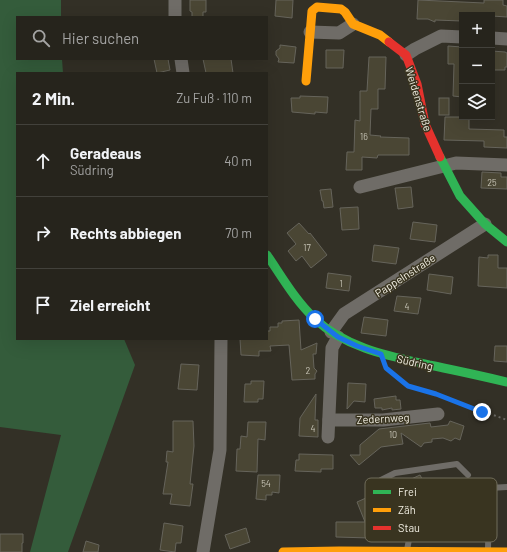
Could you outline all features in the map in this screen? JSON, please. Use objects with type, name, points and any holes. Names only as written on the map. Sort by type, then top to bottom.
[{"type":"street","points":[[175,0],[175,16]]},
{"type":"street","name":"Weidenstraße","points":[[306,81],[312,12],[317,7],[341,9],[345,12],[353,24],[380,35],[406,55],[417,84],[425,124],[443,165],[460,196],[485,224],[507,242]]},
{"type":"street","points":[[310,32],[339,33],[353,24]]},
{"type":"street","name":"Weidenstraße","points":[[406,55],[441,36],[459,37]]},
{"type":"street","points":[[495,38],[507,39]]},
{"type":"street","points":[[181,60],[183,72]]},
{"type":"street","points":[[360,187],[443,165],[456,163],[507,165]]},
{"type":"street","name":"Pappelnstraße","points":[[335,334],[344,314],[485,224]]},
{"type":"street","name":"Südring","points":[[268,256],[315,319],[335,334],[357,346],[381,354],[507,382]]},
{"type":"street","points":[[328,437],[332,348],[335,334]]},
{"type":"street","points":[[203,552],[220,450],[221,340]]},
{"type":"street","name":"Zedernweg","points":[[329,420],[383,420],[438,414]]},
{"type":"street","points":[[283,552],[507,552]]},
{"type":"lane","points":[[385,478],[395,473],[458,464],[468,475]]},
{"type":"lane","points":[[488,542],[488,552]]},
{"type":"path","points":[[381,354],[386,368],[408,386],[436,394],[507,420]]},
{"type":"green space","points":[[0,0],[61,0],[61,16],[16,16],[16,60],[62,60],[63,72],[16,72],[16,340],[124,340],[135,365],[68,552],[30,552],[61,435],[0,427]]},
{"type":"building","points":[[190,0],[206,0],[206,12],[203,12],[203,16],[192,16],[192,12],[190,11]]},
{"type":"building","points":[[276,0],[293,0],[292,18],[275,16]]},
{"type":"building","points":[[418,0],[484,3],[484,0],[503,0],[503,5],[507,6],[507,17],[495,16],[495,12],[459,12],[459,21],[435,20],[435,22],[428,19],[417,19]]},
{"type":"building","points":[[280,45],[296,47],[294,63],[278,62],[279,59],[276,55],[276,51],[280,48]]},
{"type":"building","points":[[448,46],[459,47],[459,97],[453,96],[454,64],[448,64]]},
{"type":"building","points":[[326,50],[344,50],[343,68],[326,68]]},
{"type":"building","points":[[495,51],[507,53],[507,67],[505,67],[505,70],[495,70]]},
{"type":"building","points":[[369,57],[386,57],[385,89],[378,89],[378,109],[371,109],[370,135],[381,136],[380,137],[409,138],[409,155],[378,155],[377,158],[362,157],[362,170],[346,170],[347,152],[354,152],[355,120],[360,121],[360,91],[367,91]]},
{"type":"building","points":[[154,60],[168,60],[170,70],[157,72]]},
{"type":"building","points":[[203,60],[231,60],[233,72],[206,72]]},
{"type":"building","points":[[300,96],[328,97],[327,113],[315,112],[315,114],[292,112],[291,98],[300,98]]},
{"type":"building","points":[[439,98],[449,98],[449,115],[439,115]]},
{"type":"building","points":[[445,117],[459,117],[459,120],[469,120],[469,129],[504,130],[504,137],[507,137],[507,148],[484,147],[484,141],[444,140]]},
{"type":"building","points":[[482,172],[501,173],[501,177],[507,177],[507,189],[481,188]]},
{"type":"building","points":[[411,187],[413,207],[398,209],[395,188]]},
{"type":"building","points":[[331,189],[333,207],[324,208],[320,190]]},
{"type":"building","points":[[358,207],[359,229],[342,230],[340,208]]},
{"type":"building","points":[[413,222],[437,225],[435,242],[410,239]]},
{"type":"building","points":[[299,223],[309,234],[310,233],[327,255],[311,268],[302,256],[296,261],[288,251],[296,244],[287,233]]},
{"type":"building","points":[[374,245],[399,248],[396,264],[372,261]]},
{"type":"building","points":[[488,255],[498,255],[498,268],[507,268],[507,288],[478,286],[479,257],[488,258]]},
{"type":"building","points":[[328,273],[351,276],[349,291],[326,288]]},
{"type":"building","points":[[429,274],[453,277],[451,294],[427,290]]},
{"type":"building","points":[[397,296],[421,298],[418,314],[394,311]]},
{"type":"building","points":[[364,317],[388,320],[386,336],[361,333]]},
{"type":"building","points":[[299,320],[301,350],[317,343],[316,354],[313,354],[314,368],[317,371],[315,374],[315,379],[292,380],[289,345],[270,346],[271,351],[259,351],[259,356],[241,355],[240,340],[268,340],[268,331],[270,331],[270,327],[278,327],[278,323],[282,323],[282,321]]},
{"type":"building","points":[[495,346],[507,346],[507,362],[494,361]]},
{"type":"building","points":[[181,364],[199,365],[197,390],[178,389]]},
{"type":"building","points":[[251,381],[264,381],[263,399],[258,399],[258,402],[244,402],[245,384],[251,384]]},
{"type":"building","points":[[348,383],[366,384],[365,402],[354,401],[347,409]]},
{"type":"building","points":[[316,394],[315,420],[318,420],[318,437],[299,436],[300,418]]},
{"type":"building","points":[[396,396],[396,400],[400,400],[401,409],[392,410],[392,408],[382,410],[382,408],[375,408],[374,399]]},
{"type":"building","points":[[173,421],[193,421],[194,446],[190,484],[193,484],[190,506],[170,504],[172,494],[163,494],[168,462],[166,462],[167,451],[173,452]]},
{"type":"building","points":[[450,421],[464,426],[460,440],[455,438],[451,441],[443,438],[432,439],[432,442],[424,443],[421,447],[401,433],[403,444],[381,447],[359,465],[350,455],[360,455],[360,445],[379,429],[430,423],[431,427],[448,425]]},
{"type":"building","points":[[248,422],[266,422],[265,440],[258,439],[257,472],[236,471],[237,449],[240,449],[241,436],[247,437]]},
{"type":"building","points":[[299,454],[333,455],[333,469],[321,469],[321,472],[295,471],[296,460],[299,460]]},
{"type":"building","points":[[258,475],[280,475],[279,493],[272,492],[272,495],[266,495],[266,500],[256,499]]},
{"type":"building","points":[[420,475],[422,478],[413,478]]},
{"type":"building","points":[[365,498],[365,522],[357,502]]},
{"type":"building","points":[[336,522],[365,522],[365,538],[336,537]]},
{"type":"building","points":[[164,523],[183,526],[181,543],[176,543],[175,552],[160,550]]},
{"type":"building","points":[[246,528],[250,542],[230,549],[225,535]]},
{"type":"building","points":[[0,534],[23,534],[22,552],[0,552]]},
{"type":"building","points":[[86,541],[99,545],[98,552],[83,552]]},
{"type":"traffic: fast","points":[[440,157],[460,196],[485,224],[507,242]]},
{"type":"traffic: fast","points":[[268,256],[289,288],[308,312],[327,329],[340,337],[369,350],[414,362],[507,382]]},
{"type":"traffic: slow","points":[[306,81],[312,11],[317,7],[341,9],[345,12],[353,24],[380,35],[389,42]]},
{"type":"traffic: slow","points":[[283,552],[507,552]]},
{"type":"traffic: jam","points":[[389,42],[406,55],[417,84],[425,124],[440,157]]},
{"type":"route","points":[[315,319],[338,337],[357,346],[381,354],[386,368],[408,386],[436,394],[482,412]]}]
